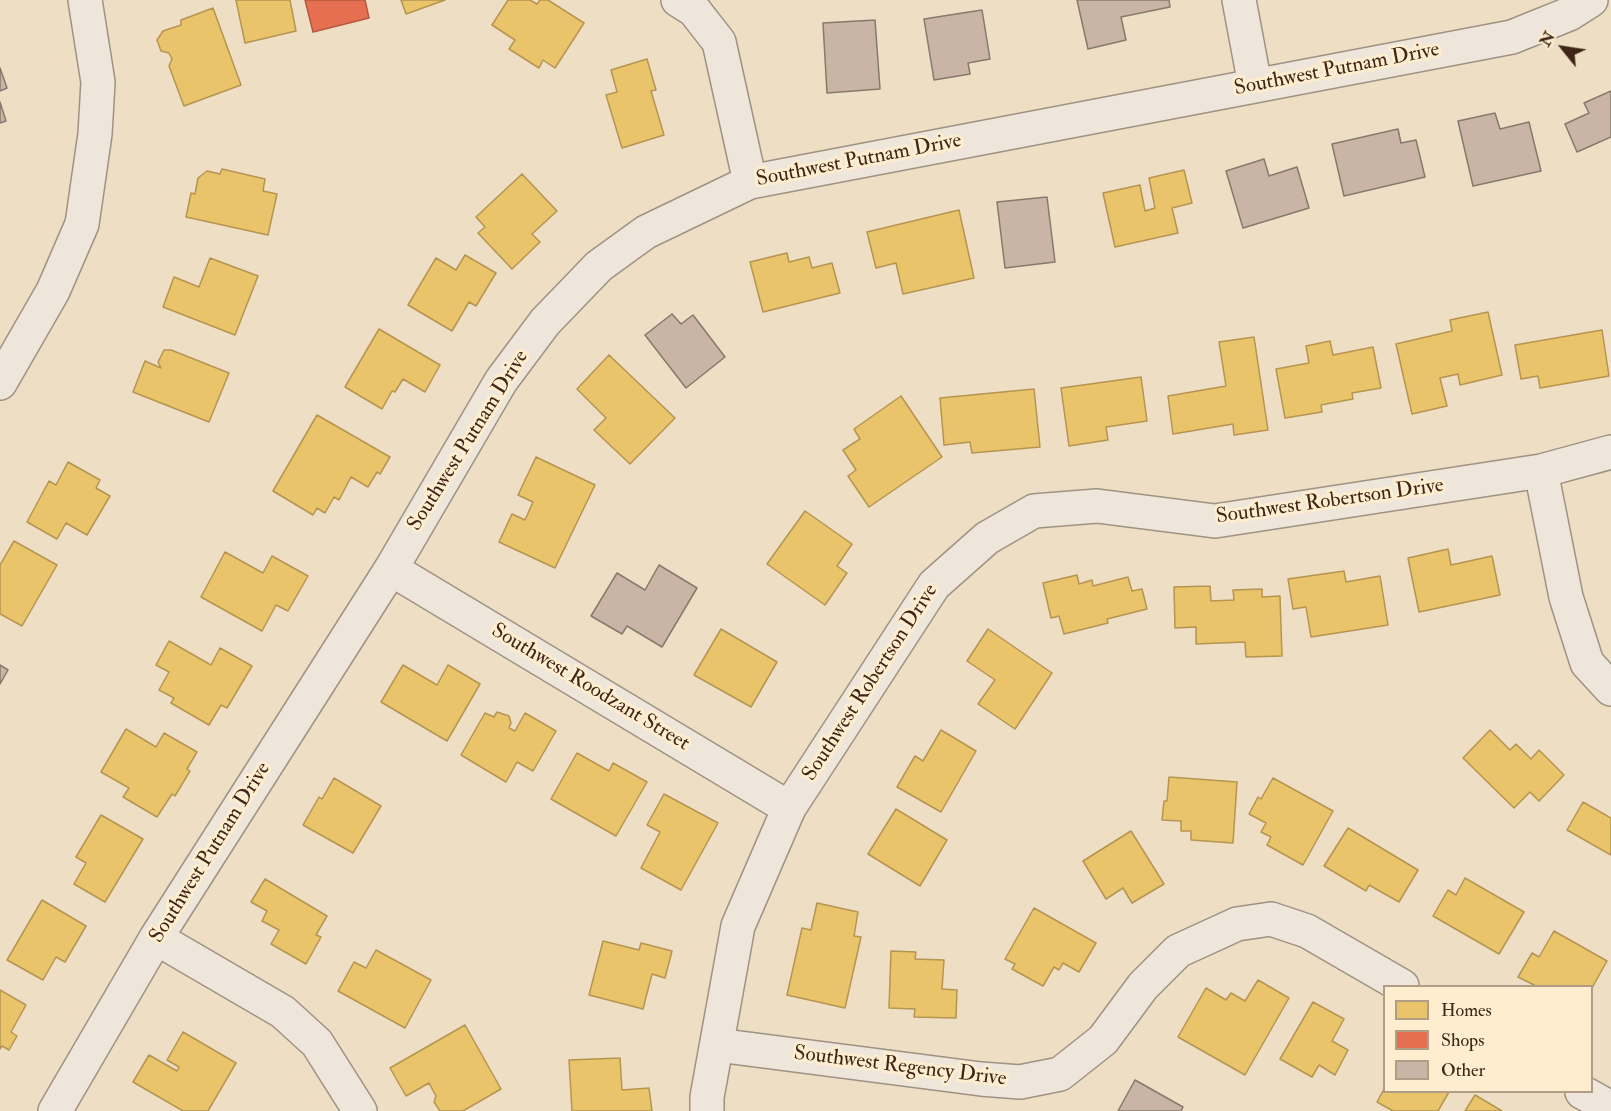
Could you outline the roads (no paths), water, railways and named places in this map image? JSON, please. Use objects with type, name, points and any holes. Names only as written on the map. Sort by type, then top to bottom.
[{"type":"street","points":[[0,383],[53,291],[82,224],[95,134],[98,82],[85,0]]},
{"type":"street","points":[[1239,0],[1255,85]]},
{"type":"street","name":"Southwest Putnam Drive","points":[[55,1111],[156,938],[391,569],[501,381],[545,322],[599,266],[646,232],[708,200],[750,182],[1512,37],[1569,14],[1591,0]]},
{"type":"street","points":[[691,3],[719,42],[750,182]]},
{"type":"street","name":"Southwest Robertson Drive","points":[[707,1111],[707,1096],[738,926],[789,808],[934,585],[987,538],[1034,511],[1096,506],[1215,520],[1541,471],[1611,452]]},
{"type":"street","points":[[1541,471],[1566,597],[1587,663],[1611,689]]},
{"type":"street","name":"Southwest Roodzant Street","points":[[391,569],[789,808]]},
{"type":"street","name":"Southwest Regency Drive","points":[[717,1045],[981,1079],[1020,1082],[1060,1074],[1103,1040],[1143,986],[1178,951],[1237,924],[1270,919],[1307,931],[1399,985]]},
{"type":"street","points":[[156,938],[283,1012],[317,1043],[360,1111]]},
{"type":"street","points":[[1584,1093],[1611,1108]]}]
